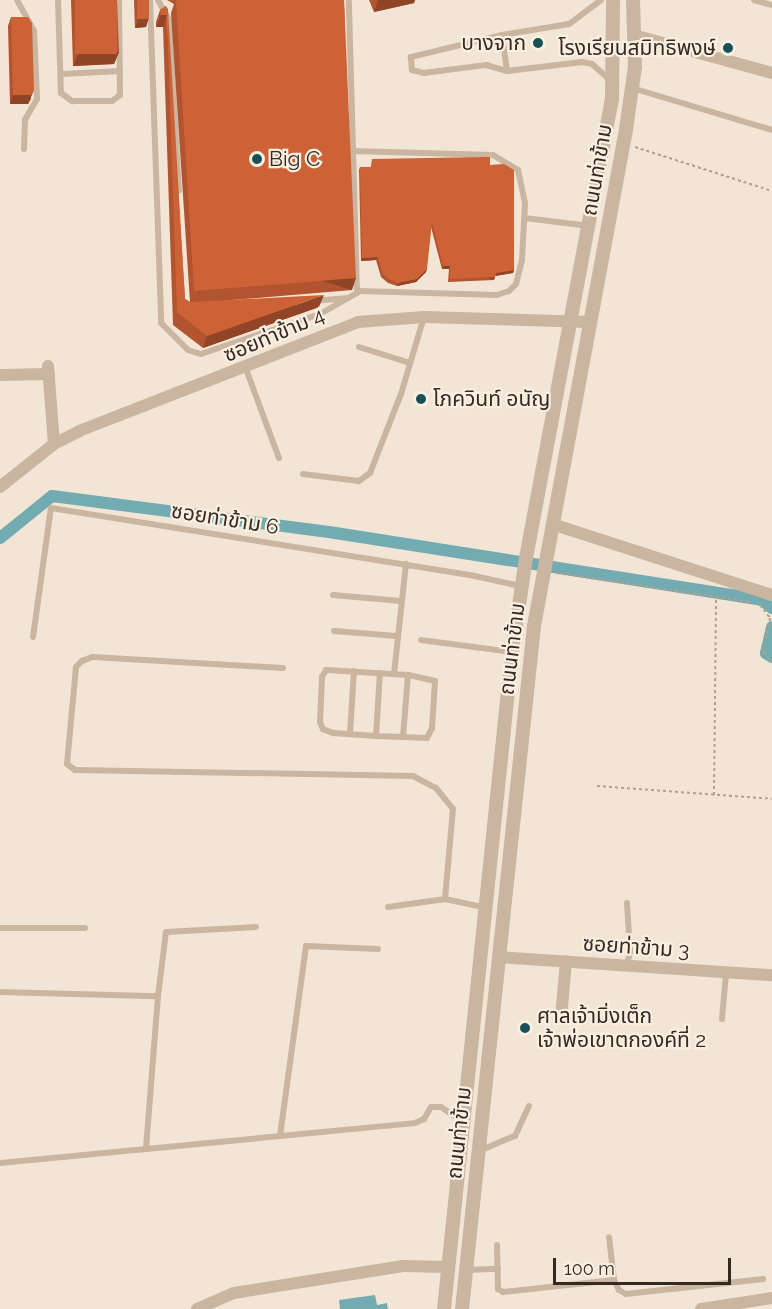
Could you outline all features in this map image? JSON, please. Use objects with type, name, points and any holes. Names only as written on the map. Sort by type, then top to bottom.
[{"type":"street","name":"ถนนท่าข้าม","points":[[444,1309],[484,907],[521,582],[573,320],[613,89],[613,0]]},
{"type":"street","name":"ถนนท่าข้าม","points":[[462,1309],[498,957],[544,568],[632,88],[637,36],[633,0]]},
{"type":"street","points":[[637,36],[772,73]]},
{"type":"street","name":"ซอยท่าข้าม 4","points":[[0,488],[54,444],[79,431],[246,369],[358,322],[424,317],[590,322]]},
{"type":"street","points":[[2,375],[49,370],[54,444]]},
{"type":"street","points":[[552,524],[772,595]]},
{"type":"street","name":"ซอยท่าข้าม 3","points":[[498,957],[772,975]]},
{"type":"street","points":[[561,1018],[566,962]]},
{"type":"street","points":[[197,1309],[215,1299],[245,1292],[403,1266],[448,1267]]},
{"type":"street","points":[[701,1309],[772,1298]]},
{"type":"lane","points":[[16,0],[34,31],[37,99],[25,120],[24,149]]},
{"type":"lane","points":[[58,0],[61,93],[66,99],[112,101],[120,94],[119,0]]},
{"type":"lane","points":[[150,0],[161,323],[188,350],[201,354],[320,314],[356,294]]},
{"type":"lane","points":[[158,0],[169,20],[179,205]]},
{"type":"lane","points":[[349,0],[356,294]]},
{"type":"lane","points":[[601,0],[569,24],[501,35],[411,57],[412,70],[424,74],[486,66],[507,71],[582,62],[603,72],[613,89]]},
{"type":"lane","points":[[754,0],[772,5]]},
{"type":"lane","points":[[501,35],[507,71]]},
{"type":"lane","points":[[61,74],[120,71]]},
{"type":"lane","points":[[632,88],[772,130]]},
{"type":"lane","points":[[300,302],[356,294],[497,296],[509,291],[516,284],[522,260],[525,218],[522,176],[511,163],[494,155],[352,151]]},
{"type":"lane","points":[[525,218],[590,226]]},
{"type":"lane","points":[[303,474],[339,481],[366,478],[401,394],[424,317]]},
{"type":"lane","points":[[359,347],[410,363]]},
{"type":"lane","points":[[246,369],[279,458]]},
{"type":"lane","name":"ซอยท่าข้าม 6","points":[[33,637],[51,508],[521,582]]},
{"type":"lane","points":[[394,675],[406,564]]},
{"type":"lane","points":[[333,595],[401,601]]},
{"type":"lane","points":[[334,631],[397,636]]},
{"type":"lane","points":[[421,639],[512,652]]},
{"type":"lane","points":[[283,668],[92,657],[82,661],[76,667],[67,764],[75,770],[414,776],[436,788],[453,809],[445,899]]},
{"type":"lane","points":[[326,670],[380,673],[408,675],[435,681],[432,728],[427,738],[350,734],[327,731],[321,726],[322,677],[326,670]]},
{"type":"lane","points":[[350,734],[354,672]]},
{"type":"lane","points":[[376,736],[380,673]]},
{"type":"lane","points":[[403,737],[408,675]]},
{"type":"lane","points":[[388,907],[445,899],[484,907]]},
{"type":"lane","points":[[627,903],[630,951],[627,967]]},
{"type":"lane","points":[[146,1149],[158,996],[166,932],[256,927]]},
{"type":"lane","points":[[0,928],[85,928]]},
{"type":"lane","points":[[280,1136],[306,946],[378,949]]},
{"type":"lane","points":[[723,1019],[726,973]]},
{"type":"lane","points":[[0,992],[158,996]]},
{"type":"lane","points":[[479,1151],[515,1136],[530,1106]]},
{"type":"lane","points":[[0,1163],[416,1123],[424,1119],[431,1107],[441,1107],[462,1121]]},
{"type":"lane","points":[[609,1237],[614,1280],[619,1290],[626,1294],[763,1279]]},
{"type":"lane","points":[[497,1245],[498,1289],[503,1292],[614,1280]]},
{"type":"lane","points":[[465,1270],[498,1269]]},
{"type":"path","points":[[623,143],[772,191]]},
{"type":"path","points":[[544,568],[751,602],[766,609],[770,618],[763,652],[772,662]]},
{"type":"path","points":[[714,795],[716,597]]},
{"type":"path","points":[[597,786],[772,799]]},
{"type":"water","points":[[375,1295],[377,1305],[387,1303],[388,1309],[340,1309],[339,1300]]},
{"type":"building","points":[[75,0],[117,0],[117,54],[75,54]]},
{"type":"building","points":[[137,0],[149,0],[149,19],[137,19]]},
{"type":"building","name":"Big C","points":[[344,0],[356,278],[194,291],[176,1]]},
{"type":"building","points":[[166,6],[168,9],[185,299],[190,302],[324,295],[207,336],[177,312],[167,15],[161,15],[160,10]]},
{"type":"building","points":[[11,17],[28,17],[32,23],[34,90],[31,95],[13,95]]},
{"type":"building","points":[[490,157],[490,165],[504,164],[514,170],[514,270],[496,273],[495,277],[450,279],[450,266],[443,266],[432,222],[427,269],[417,279],[398,283],[383,274],[378,257],[362,258],[360,167],[372,167],[372,159]]},
{"type":"waterway","points":[[0,538],[52,496],[329,532],[762,600],[772,608]]},
{"type":"waterway","points":[[772,627],[766,653],[772,657]]},
{"type":"place","name":"บางจาก","points":[[538,43]]},
{"type":"place","name":"โรงเรียนสมิทธิพงษ์","points":[[728,48]]},
{"type":"place","name":"Big C","points":[[257,159]]},
{"type":"place","name":"โภควินท์ อนัญ","points":[[421,399]]},
{"type":"place","name":"ศาลเจ้ามิ่งเต็ก เจ้าพ่อเขาตกองค์ที่ 2","points":[[525,1028]]}]
